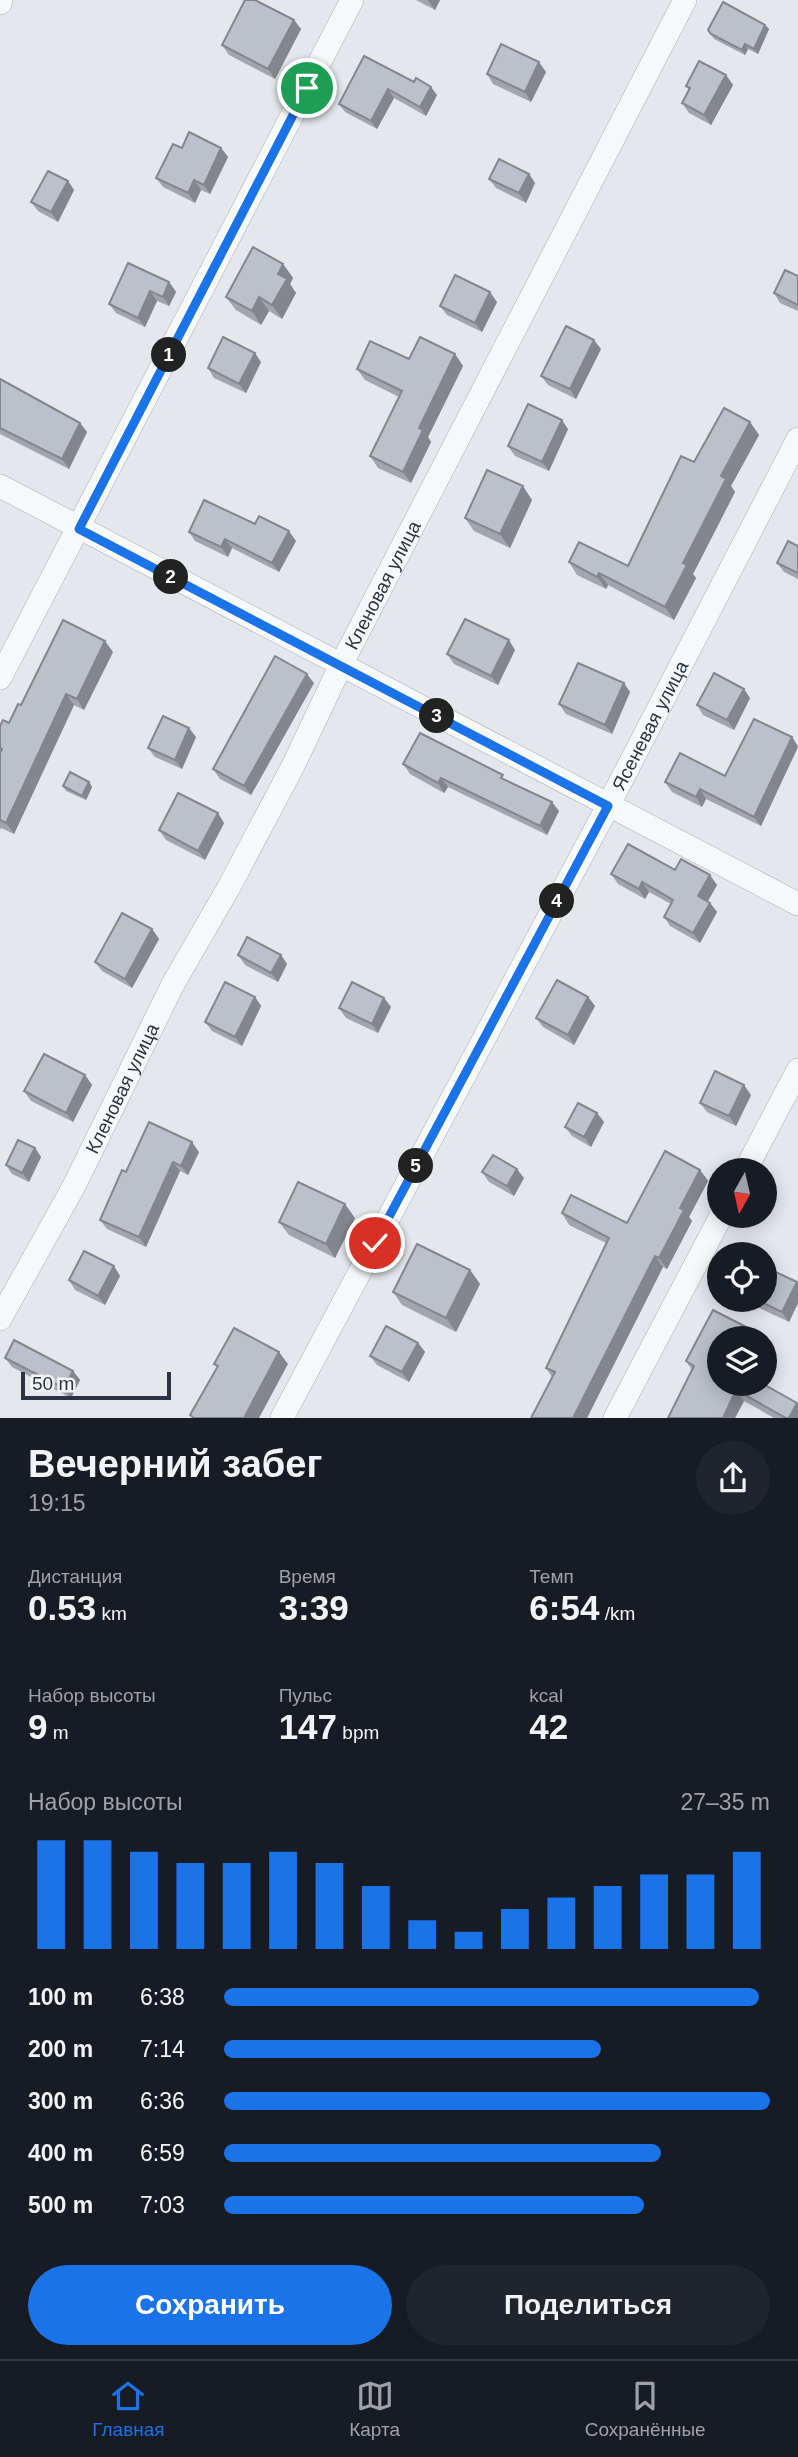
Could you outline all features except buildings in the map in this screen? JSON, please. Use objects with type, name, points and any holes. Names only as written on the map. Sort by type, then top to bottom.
[{"type":"street","points":[[0,678],[352,0]]},
{"type":"street","name":"Кленовая улица","points":[[0,1319],[74,1186],[173,984],[236,875],[341,665],[685,0]]},
{"type":"street","name":"Ясеневая улица","points":[[282,1418],[608,806],[798,439]]},
{"type":"street","points":[[0,486],[798,904]]},
{"type":"street","points":[[752,1158],[798,1070]]},
{"type":"street","points":[[615,1418],[715,1228]]},
{"type":"route","points":[[307,88],[79,529],[608,806],[375,1243]]}]
